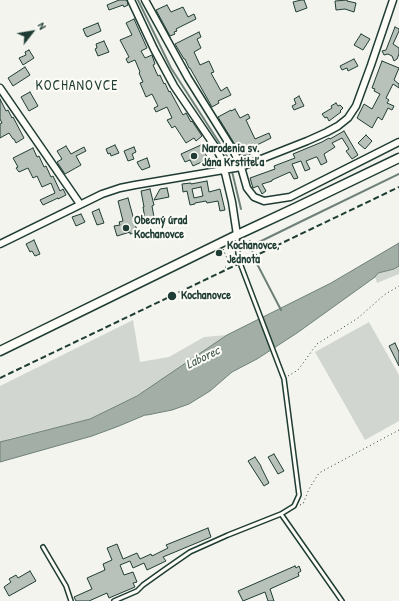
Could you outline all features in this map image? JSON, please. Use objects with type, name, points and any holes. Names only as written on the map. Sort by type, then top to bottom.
[{"type":"main road","points":[[0,351],[220,243],[399,158]]},
{"type":"street","points":[[131,0],[163,68],[174,86],[216,148],[222,160],[232,168],[254,197],[264,201],[290,197],[399,142]]},
{"type":"street","points":[[145,0],[188,78],[233,150],[232,202],[237,235]]},
{"type":"street","points":[[0,244],[102,194],[146,182],[232,168],[285,150],[338,126],[348,118],[356,106],[393,0]]},
{"type":"street","points":[[0,88],[80,204]]},
{"type":"lane","points":[[114,601],[137,591],[143,585],[190,552],[281,514],[294,506],[299,495],[284,379],[240,263],[237,235]]},
{"type":"lane","points":[[281,514],[342,601]]},
{"type":"lane","points":[[43,547],[66,586],[71,601]]},
{"type":"path","points":[[220,243],[229,263],[223,269]]},
{"type":"path","points":[[284,379],[298,370],[317,344],[358,318],[384,295],[399,286]]},
{"type":"path","points":[[294,506],[303,504],[309,489],[319,473],[399,430]]},
{"type":"shaded area","points":[[399,266],[399,274],[377,283],[375,277],[378,273],[394,269]]},
{"type":"shaded area","points":[[133,320],[140,362],[169,357],[204,337],[227,335],[137,396],[90,419],[8,439],[0,450],[0,386]]},
{"type":"shaded area","points":[[369,322],[399,375],[399,421],[365,440],[315,352]]},
{"type":"water","name":"Laborec","points":[[399,243],[399,266],[394,269],[378,273],[375,277],[297,333],[257,359],[232,372],[210,391],[189,404],[172,410],[145,415],[92,436],[0,462],[0,442],[90,419],[137,396],[227,335],[331,283]]},
{"type":"building","points":[[119,0],[127,0],[128,5],[124,7],[123,5],[109,10],[107,5]]},
{"type":"building","points":[[304,0],[307,8],[296,12],[293,2]]},
{"type":"building","points":[[347,0],[356,3],[354,12],[345,9],[336,10],[335,1]]},
{"type":"building","points":[[167,5],[171,12],[183,7],[188,17],[194,14],[196,19],[176,29],[177,31],[174,32],[175,34],[170,36],[156,10]]},
{"type":"building","points":[[134,19],[147,48],[141,51],[145,58],[152,55],[155,64],[153,65],[158,76],[160,75],[183,115],[186,113],[202,136],[196,141],[194,138],[186,143],[175,126],[172,128],[167,120],[172,118],[167,107],[156,112],[154,108],[158,106],[152,94],[146,97],[140,83],[143,82],[135,60],[128,63],[126,59],[129,57],[120,40],[132,35],[126,23]]},
{"type":"building","points":[[98,23],[101,31],[87,37],[83,29]]},
{"type":"building","points":[[395,27],[399,29],[399,31],[393,44],[399,48],[399,54],[397,59],[394,61],[392,56],[388,54],[384,55],[382,51],[386,50]]},
{"type":"building","points":[[199,32],[201,37],[197,39],[201,48],[194,52],[200,65],[209,61],[214,72],[211,73],[221,91],[227,87],[231,95],[218,101],[219,103],[212,107],[175,44]]},
{"type":"building","points":[[361,34],[370,39],[363,50],[354,45]]},
{"type":"building","points":[[104,41],[109,52],[98,56],[95,49],[97,48],[96,44]]},
{"type":"building","points":[[29,50],[34,58],[23,65],[19,58],[26,55],[25,52]]},
{"type":"building","points":[[354,59],[358,66],[348,71],[347,68],[342,70],[340,66]]},
{"type":"building","points":[[382,61],[399,68],[394,80],[399,84],[399,88],[393,84],[386,98],[389,100],[387,103],[394,106],[392,110],[388,108],[382,120],[378,117],[372,128],[357,118],[364,104],[372,109],[380,94],[372,88]]},
{"type":"building","points":[[25,67],[30,75],[13,86],[8,78]]},
{"type":"building","points":[[30,92],[38,106],[29,111],[21,97]]},
{"type":"building","points":[[299,96],[304,106],[294,110],[292,106],[296,104],[294,99]]},
{"type":"building","points":[[0,99],[6,111],[8,110],[12,118],[13,117],[24,138],[16,143],[9,133],[0,138],[0,124],[2,123],[0,119]]},
{"type":"building","points":[[336,103],[338,106],[340,105],[343,108],[340,111],[341,112],[329,121],[327,117],[325,118],[322,114],[332,108],[331,106]]},
{"type":"building","points":[[235,109],[240,118],[248,114],[250,118],[246,120],[255,139],[269,133],[271,138],[251,148],[252,153],[246,157],[245,155],[241,157],[218,117]]},
{"type":"building","points":[[344,131],[358,155],[352,159],[346,151],[349,149],[342,138],[332,143],[335,147],[324,154],[327,162],[321,165],[317,157],[306,161],[310,169],[305,171],[301,161],[292,164],[298,178],[294,179],[290,172],[262,184],[266,191],[262,194],[258,186],[253,188],[250,178],[275,169],[274,166],[295,158],[293,154],[329,138],[330,139]]},
{"type":"building","points":[[366,135],[372,141],[365,149],[358,143]]},
{"type":"building","points":[[115,145],[119,153],[111,156],[110,153],[108,154],[106,149]]},
{"type":"building","name":"Narodenia sv. Jána Krstiteľa","points":[[201,145],[208,159],[193,166],[190,160],[185,162],[181,154]]},
{"type":"building","points":[[66,146],[71,154],[84,147],[86,151],[76,156],[81,165],[65,174],[57,162],[62,159],[57,151]]},
{"type":"building","points":[[134,147],[136,152],[132,154],[134,159],[128,161],[124,151]]},
{"type":"building","points":[[33,148],[44,167],[46,166],[51,177],[53,176],[60,191],[63,189],[66,195],[43,205],[40,200],[55,193],[51,183],[42,187],[37,176],[33,178],[28,168],[19,172],[13,158]]},
{"type":"building","points":[[147,158],[150,167],[142,170],[137,162]]},
{"type":"building","points":[[207,181],[209,192],[220,189],[225,210],[220,211],[218,201],[207,203],[206,201],[190,205],[187,191],[183,192],[182,184]],"holes":[[[201,187],[203,196],[194,198],[192,189]]]},
{"type":"building","points":[[167,188],[169,197],[154,200],[160,189]]},
{"type":"building","points":[[150,189],[154,205],[152,206],[154,217],[145,219],[141,191]]},
{"type":"building","points":[[128,198],[137,231],[135,231],[135,233],[130,234],[130,232],[117,236],[114,226],[120,225],[119,222],[123,221],[118,201]]},
{"type":"building","points":[[99,209],[104,223],[97,225],[92,212]]},
{"type":"building","points":[[81,214],[85,222],[76,226],[72,217]]},
{"type":"building","points":[[34,240],[40,254],[35,256],[32,251],[30,252],[26,244]]},
{"type":"building","points":[[395,343],[399,352],[399,366],[389,346]]},
{"type":"building","points":[[274,454],[284,471],[278,474],[268,457]]},
{"type":"building","points":[[255,457],[269,483],[264,486],[248,461]]},
{"type":"building","points":[[208,528],[211,537],[163,557],[166,561],[147,570],[144,563],[133,568],[130,561],[120,565],[124,575],[133,572],[137,582],[133,583],[135,587],[109,598],[107,593],[89,601],[76,601],[74,597],[92,589],[87,578],[105,570],[103,564],[112,560],[107,548],[117,544],[123,559],[137,553],[140,559],[151,554],[152,556],[168,548],[166,545]]},
{"type":"building","points":[[295,566],[296,568],[299,566],[301,571],[298,573],[299,576],[270,589],[274,601],[268,601],[265,592],[243,601],[238,591]]},
{"type":"building","points":[[30,571],[36,581],[9,596],[4,587],[11,582],[9,579],[16,575],[18,578]]},
{"type":"waterway","points":[[138,0],[171,68],[224,150],[230,163],[241,209]]},
{"type":"waterway","points":[[251,246],[399,174]]},
{"type":"waterway","points":[[250,241],[254,258],[281,310]]},
{"type":"railway","points":[[0,378],[399,187]]},
{"type":"place","name":"Narodenia sv. Jána Krstiteľa","points":[[194,156]]},
{"type":"place","name":"Obecný úrad Kochanovce","points":[[126,228]]},
{"type":"place","name":"Kochanovce, Jednota","points":[[219,253]]},
{"type":"place","name":"Kochanovce","points":[[172,296]]},
{"type":"district","name":"KOCHANOVCE","points":[[77,86]]}]
